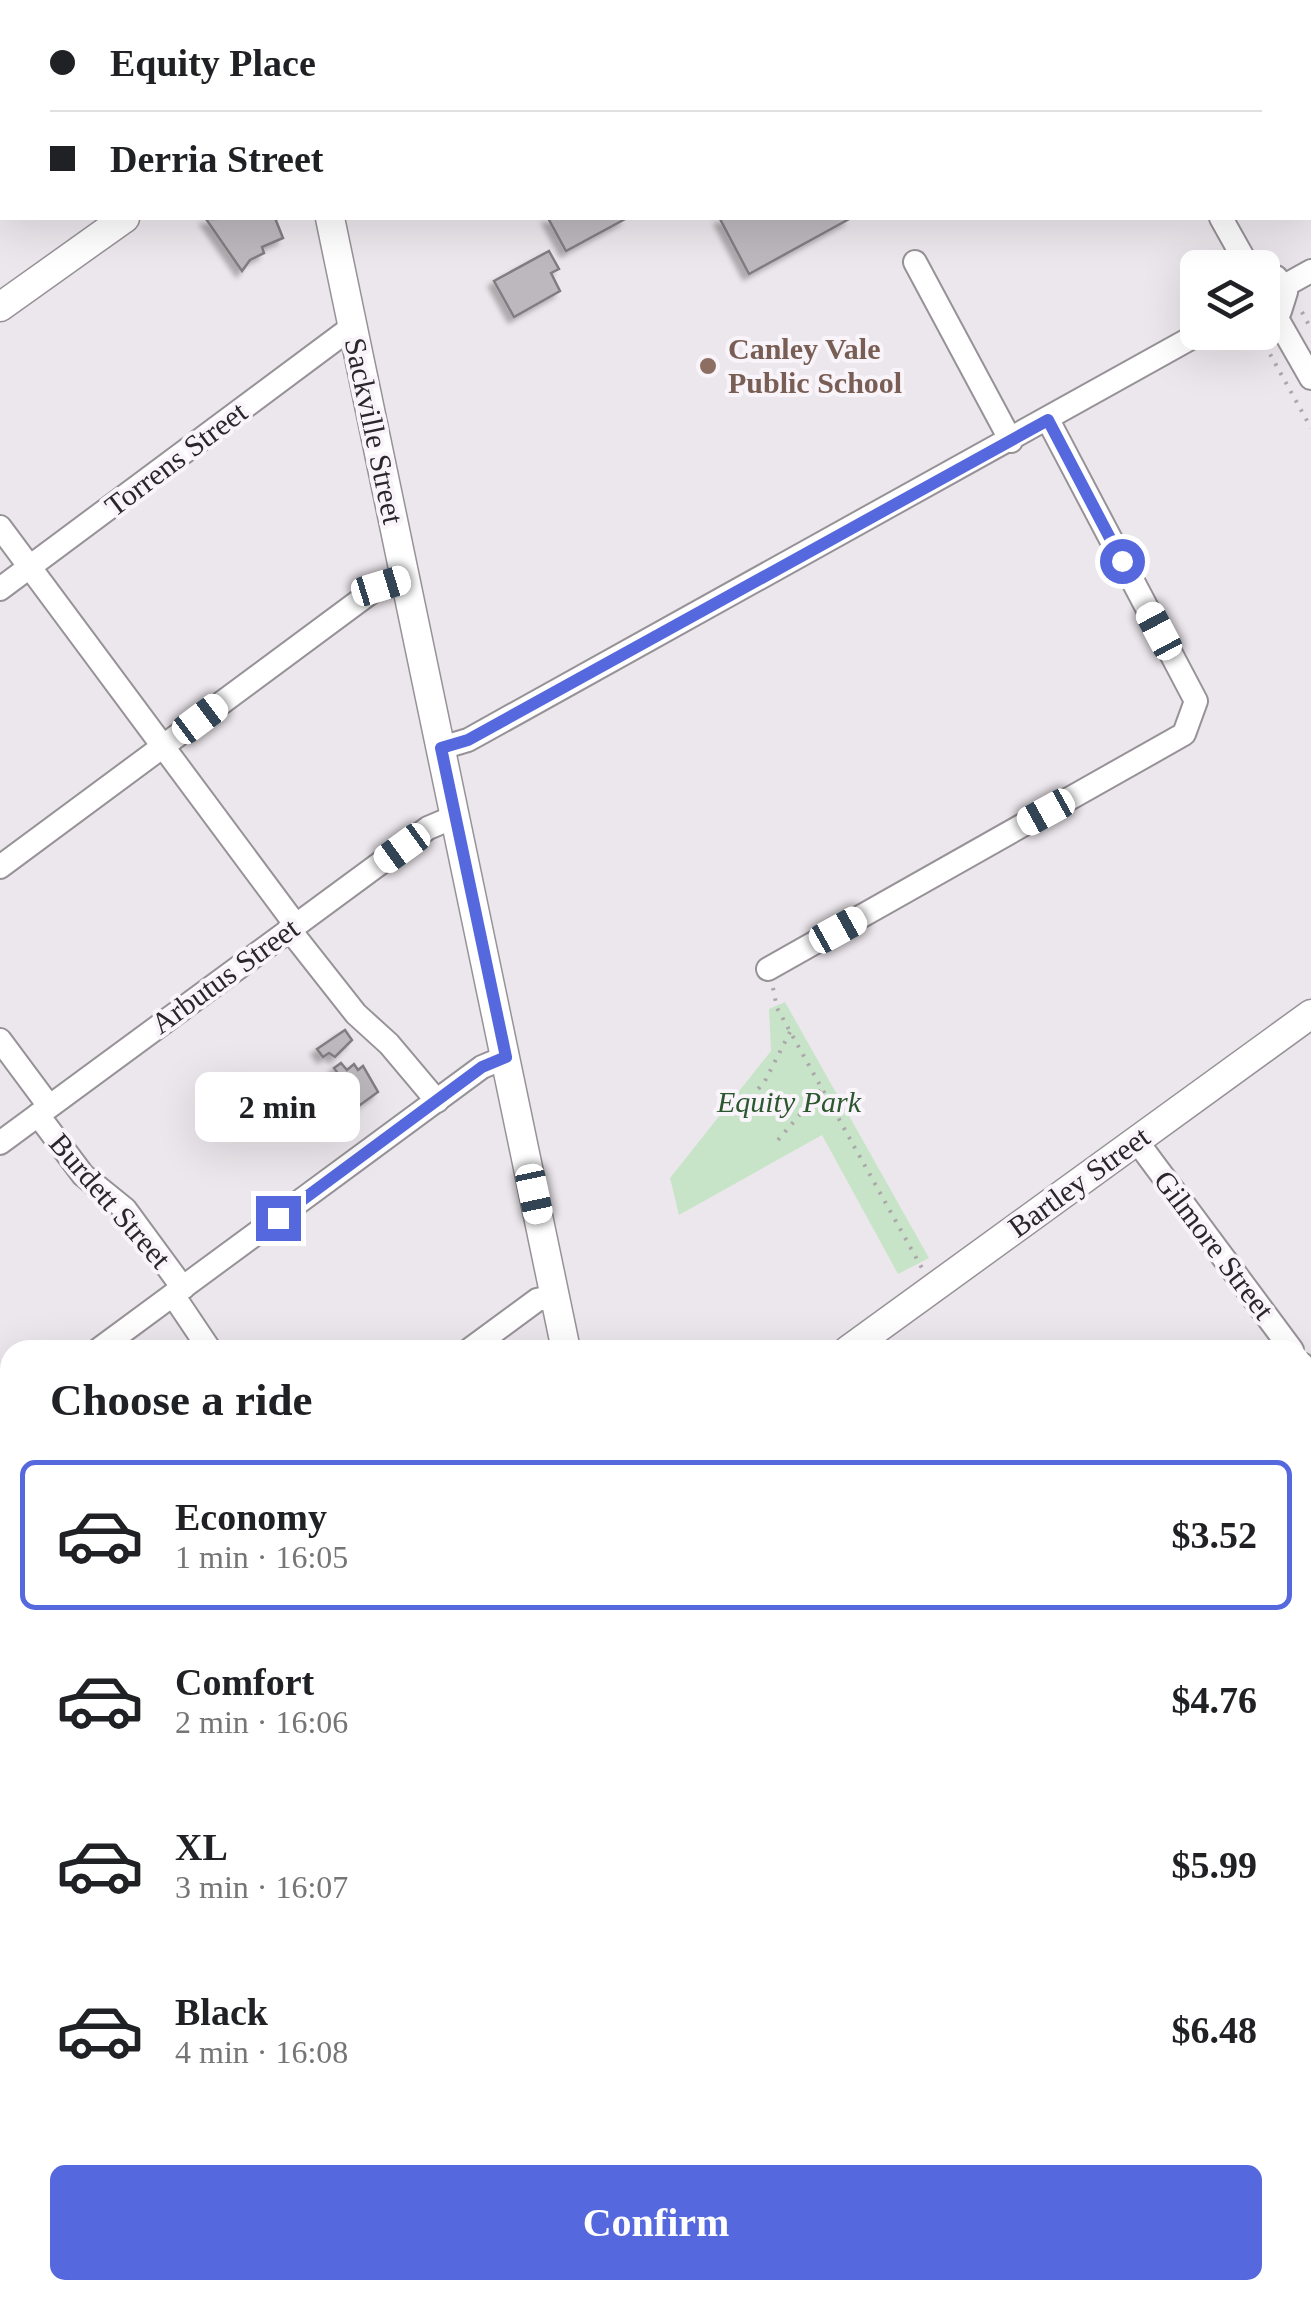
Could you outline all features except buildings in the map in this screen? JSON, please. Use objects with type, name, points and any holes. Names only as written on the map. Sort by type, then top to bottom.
[{"type":"main road","points":[[0,307],[121,220]]},
{"type":"main road","name":"Sackville Street","points":[[330,220],[564,1340]]},
{"type":"main road","name":"Bartley Street","points":[[862,1340],[1311,1014]]},
{"type":"street","points":[[1222,220],[1239,250]]},
{"type":"street","points":[[915,262],[1010,441]]},
{"type":"street","points":[[1284,286],[1311,271]]},
{"type":"street","points":[[1280,282],[1284,286],[1284,305],[1280,308]]},
{"type":"street","name":"Torrens Street","points":[[0,589],[352,327]]},
{"type":"street","points":[[1280,333],[1311,378]]},
{"type":"street","points":[[441,748],[468,740],[1180,345]]},
{"type":"street","points":[[768,969],[1184,734],[1196,702],[1048,420]]},
{"type":"street","points":[[0,527],[356,1014],[389,1044],[437,1101]]},
{"type":"street","points":[[0,867],[378,587],[406,578]]},
{"type":"street","name":"Arbutus Street","points":[[0,1144],[428,828],[454,817]]},
{"type":"street","name":"Burdett Street","points":[[0,1040],[83,1176],[125,1209],[205,1340]]},
{"type":"street","points":[[112,1340],[482,1067],[506,1057]]},
{"type":"street","name":"Gilmore Street","points":[[1136,1140],[1285,1340]]},
{"type":"street","points":[[483,1340],[537,1300],[555,1296]]},
{"type":"path","points":[[1302,312],[1311,330]]},
{"type":"path","points":[[1268,350],[1311,428]]},
{"type":"path","points":[[768,969],[777,1008],[925,1274]]},
{"type":"path","points":[[738,1113],[766,1081],[790,1032]]},
{"type":"path","points":[[778,1140],[822,1089]]},
{"type":"green space","name":"Equity Park","points":[[785,1002],[929,1258],[898,1274],[822,1135],[679,1215],[670,1178],[771,1051],[769,1009]]},
{"type":"place","name":"Canley Vale Public School","points":[[708,366]]},
{"type":"route","points":[[278,1218],[482,1067],[506,1057],[441,748],[468,740],[1048,420],[1122,561]]}]
